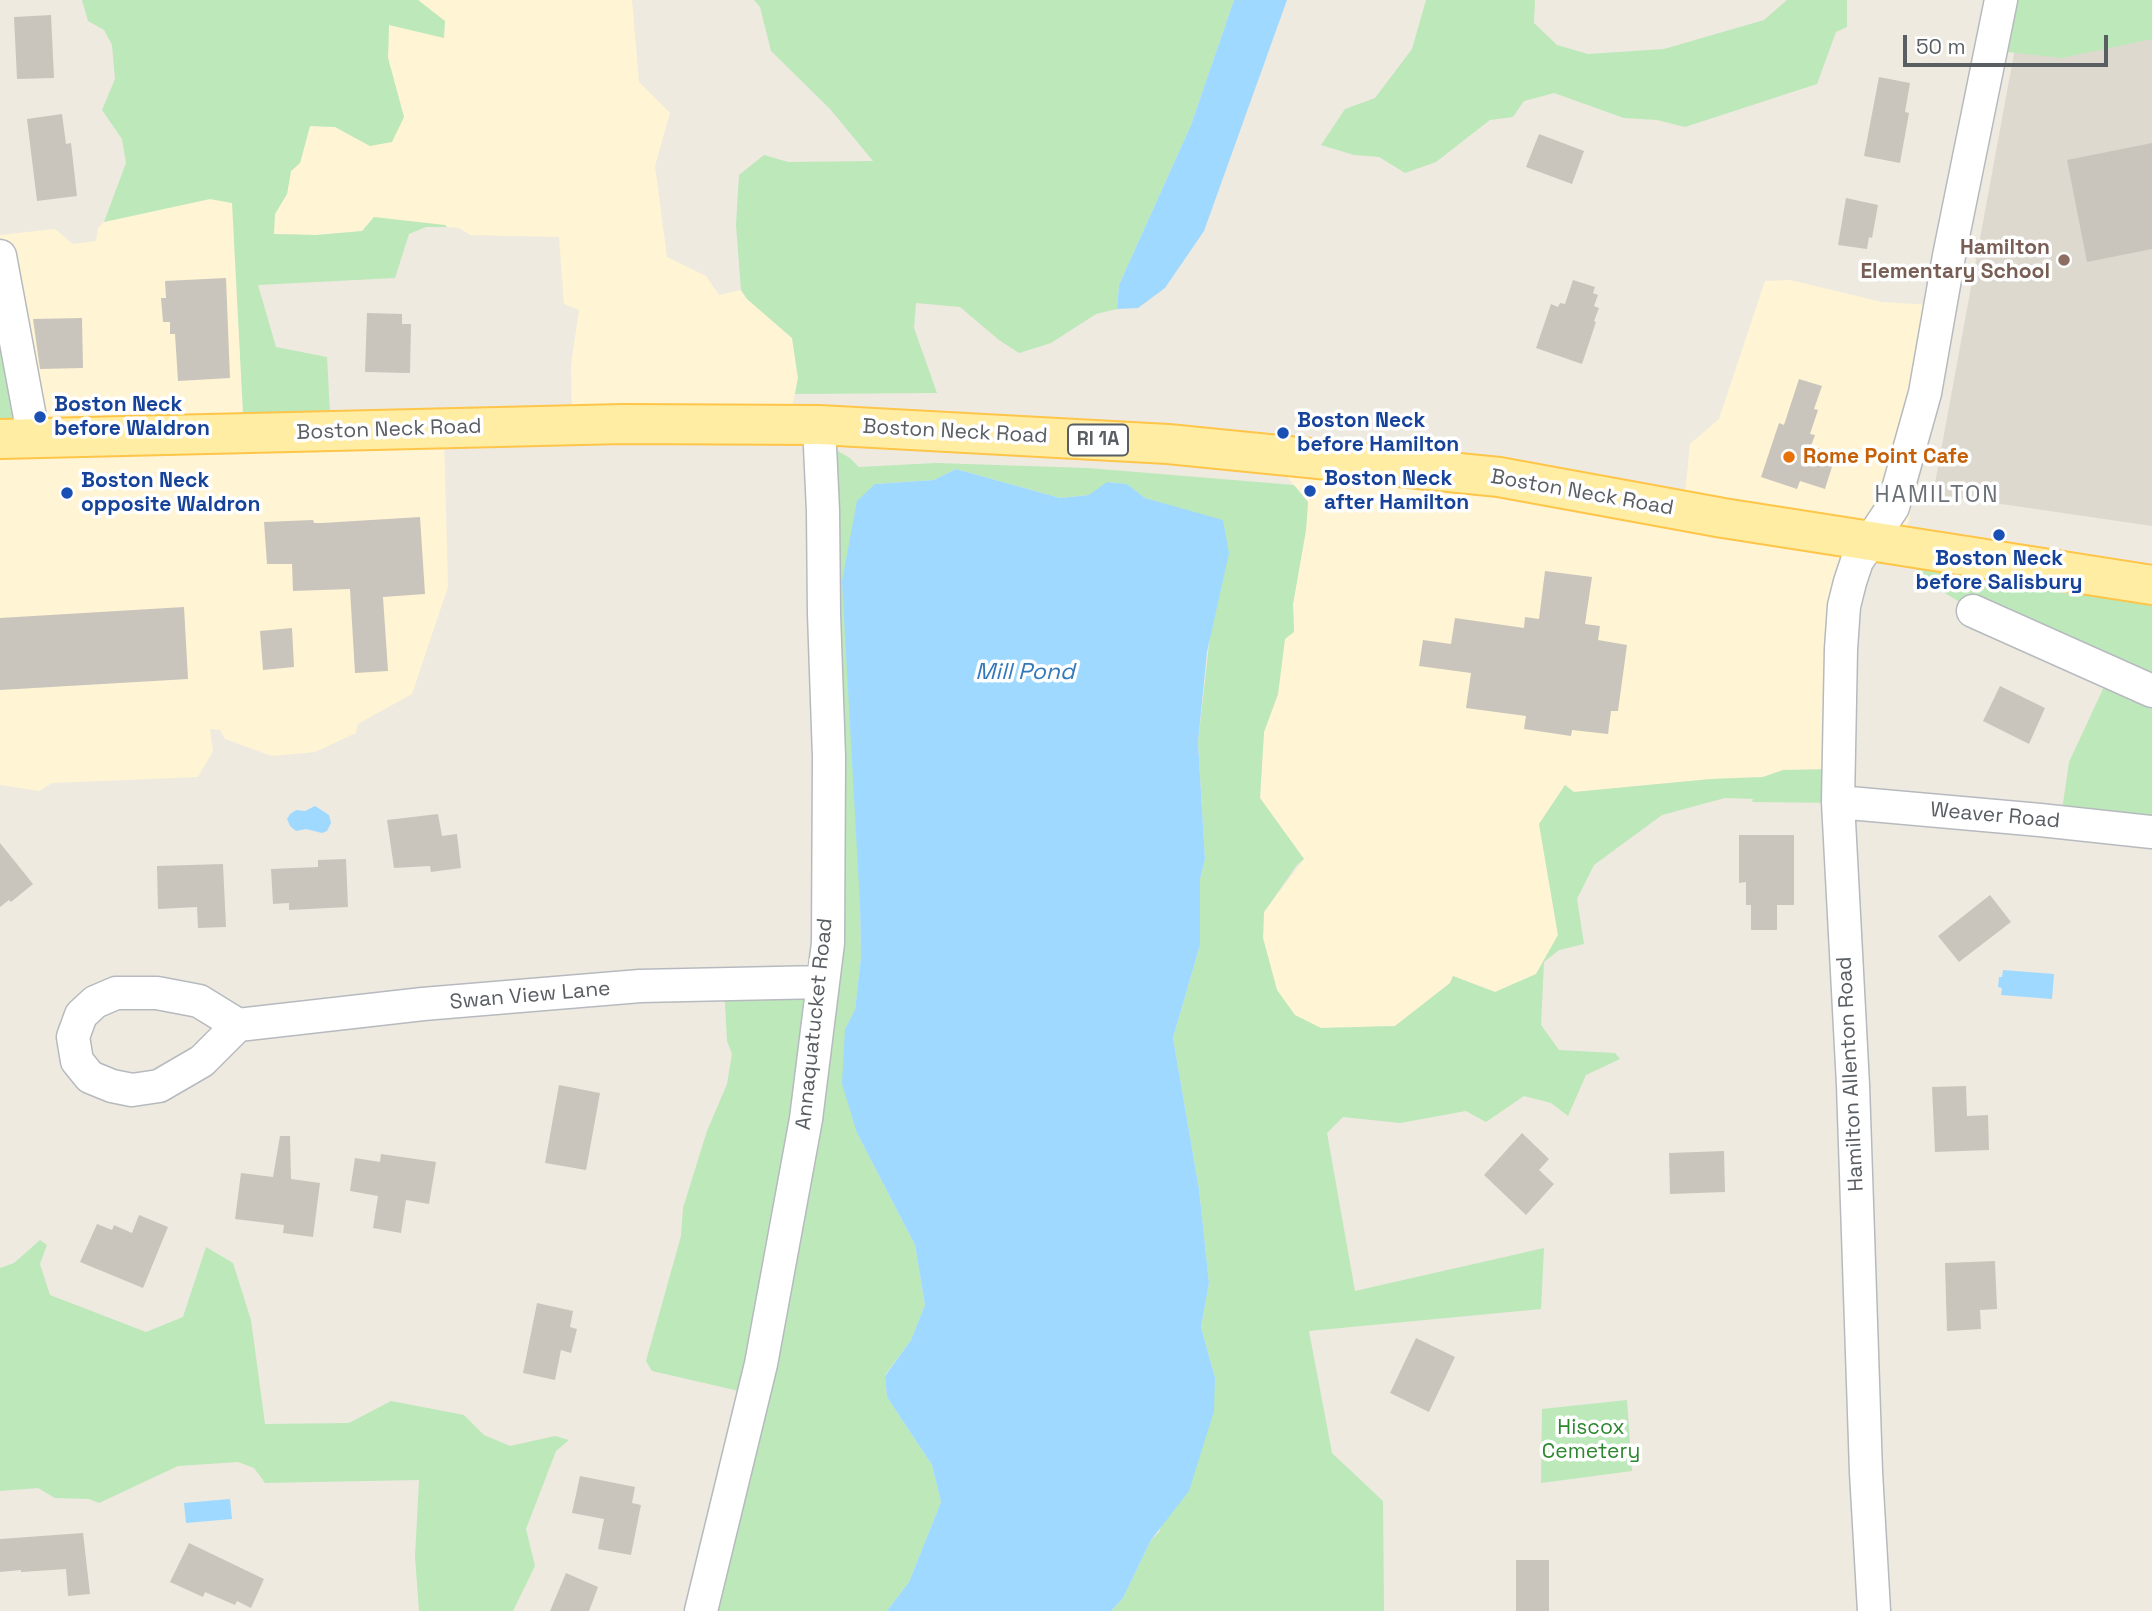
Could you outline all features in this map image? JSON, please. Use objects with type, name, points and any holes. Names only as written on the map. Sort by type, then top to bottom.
[{"type":"main road","name":"Boston Neck Road","points":[[17,439],[624,424],[819,425],[1180,445],[1499,477],[1868,542],[2152,585]]},
{"type":"street","name":"Hamilton Allenton Road","points":[[1874,1611],[1866,1472],[1853,1085],[1838,802],[1839,694],[1844,606],[1857,561],[1893,507],[1924,393],[2001,0]]},
{"type":"street","points":[[0,256],[17,439]]},
{"type":"street","name":"Annaquatucket Road","points":[[701,1611],[761,1364],[806,1119],[828,943],[829,757],[819,425]]},
{"type":"street","points":[[1973,611],[2152,691]]},
{"type":"street","name":"Weaver Road","points":[[1838,802],[2152,832]]},
{"type":"street","name":"Swan View Lane","points":[[238,1024],[423,1004],[640,986],[822,982]]},
{"type":"street","points":[[116,993],[157,993],[199,1001],[238,1024],[202,1061],[159,1086],[132,1090],[90,1077],[77,1061],[73,1037],[80,1015],[95,1002],[116,993]]},
{"type":"shaded area","points":[[418,0],[632,0],[639,82],[670,113],[655,166],[667,257],[706,276],[719,295],[741,290],[747,299],[792,338],[798,378],[788,426],[572,423],[571,365],[579,310],[564,304],[559,237],[470,235],[459,228],[445,225],[316,235],[273,234],[275,214],[287,194],[291,171],[300,163],[310,126],[335,127],[370,146],[404,117],[388,58],[389,25],[444,37],[444,21]]},
{"type":"shaded area","name":"Hamilton Elementary School","points":[[2152,6],[2152,526],[1933,494],[2019,26]]},
{"type":"shaded area","points":[[210,199],[233,203],[244,432],[444,433],[448,587],[412,694],[358,724],[356,733],[315,752],[272,756],[225,739],[220,730],[210,729],[213,751],[198,777],[52,783],[39,791],[0,785],[0,235],[55,229],[73,244],[96,241],[98,228],[104,222]]},
{"type":"shaded area","points":[[1790,280],[1882,302],[1947,306],[1948,311],[1905,541],[1858,536],[1839,769],[1783,770],[1763,777],[1711,779],[1574,792],[1565,786],[1539,824],[1558,935],[1536,974],[1495,992],[1453,976],[1450,983],[1395,1026],[1321,1028],[1294,1015],[1277,990],[1263,938],[1264,912],[1304,859],[1260,798],[1264,732],[1278,694],[1285,639],[1294,631],[1293,604],[1308,503],[1269,454],[1684,503],[1690,444],[1719,419],[1765,281]]},
{"type":"green space","points":[[82,0],[418,0],[445,21],[444,38],[389,25],[388,58],[404,117],[392,142],[370,146],[335,127],[310,126],[300,163],[291,171],[287,194],[275,214],[274,234],[316,235],[362,231],[374,217],[447,227],[426,227],[409,234],[395,278],[258,285],[276,347],[327,357],[331,432],[244,432],[232,203],[210,199],[104,222],[126,163],[122,139],[102,110],[115,79],[112,45],[104,30],[88,21]]},
{"type":"green space","points":[[754,0],[1234,0],[1191,125],[1119,285],[1117,309],[1096,314],[1051,343],[1019,353],[960,307],[916,303],[914,328],[937,393],[795,394],[798,378],[792,338],[747,299],[741,290],[736,225],[739,175],[764,155],[788,162],[873,161],[830,109],[771,51],[760,7]]},
{"type":"green space","points":[[1426,0],[1535,0],[1534,23],[1557,45],[1588,54],[1664,49],[1764,20],[1787,0],[1847,0],[1847,27],[1836,32],[1817,84],[1685,127],[1657,120],[1624,118],[1554,93],[1524,101],[1513,117],[1490,120],[1436,162],[1405,173],[1379,157],[1354,155],[1321,145],[1345,109],[1375,98],[1412,49]]},
{"type":"green space","points":[[2010,0],[2152,0],[2152,39],[2062,58],[1998,51]]},
{"type":"green space","points":[[0,273],[27,422],[0,443]]},
{"type":"green space","points":[[827,445],[850,458],[859,467],[936,463],[1088,468],[1294,485],[1308,502],[1306,530],[1293,604],[1294,632],[1285,639],[1278,694],[1264,732],[1260,798],[1304,859],[1264,912],[1263,938],[1277,990],[1295,1015],[1321,1028],[1395,1026],[1450,983],[1453,976],[1495,992],[1536,974],[1558,935],[1539,824],[1565,785],[1574,792],[1711,779],[1763,777],[1783,770],[1839,769],[1842,803],[1752,802],[1753,799],[1725,798],[1662,815],[1594,865],[1577,899],[1584,944],[1559,950],[1544,962],[1541,1025],[1559,1050],[1615,1053],[1620,1059],[1586,1075],[1568,1116],[1551,1103],[1524,1096],[1486,1122],[1466,1111],[1400,1123],[1343,1117],[1327,1133],[1355,1291],[1544,1248],[1541,1309],[1309,1331],[1332,1453],[1383,1501],[1384,1611],[1111,1611],[1123,1598],[1151,1540],[1159,1532],[1215,1378],[1201,1327],[1209,1283],[1199,1189],[1173,1038],[1200,945],[1200,879],[1205,859],[1198,742],[1223,521],[1145,498],[1127,484],[1108,482],[1090,495],[1060,498],[956,469],[934,480],[875,484],[860,904],[861,957],[855,1011],[845,1029],[857,1133],[915,1245],[925,1305],[911,1340],[885,1375],[887,1397],[932,1465],[941,1502],[909,1582],[887,1611],[699,1611],[752,1394],[652,1371],[646,1361],[681,1236],[683,1208],[707,1131],[727,1084],[732,1054],[727,1041],[724,987],[819,982]]},
{"type":"green space","points":[[1911,560],[2152,583],[2152,833],[2061,818],[2069,762],[2109,676],[1968,607],[1938,589],[1915,568]]},
{"type":"green space","points":[[40,1240],[47,1245],[40,1264],[50,1295],[146,1332],[183,1317],[206,1247],[233,1263],[251,1320],[265,1424],[349,1423],[391,1401],[464,1415],[484,1435],[510,1446],[555,1436],[569,1440],[556,1451],[526,1529],[535,1566],[513,1611],[419,1611],[415,1557],[419,1480],[265,1483],[254,1468],[238,1462],[178,1466],[99,1503],[89,1499],[55,1498],[38,1488],[0,1491],[0,1268],[14,1263]]},
{"type":"green space","name":"Hiscox Cemetery","points":[[1627,1400],[1632,1471],[1541,1483],[1542,1409]]},
{"type":"water","points":[[1234,0],[1287,0],[1204,231],[1165,288],[1138,308],[1117,309],[1119,285],[1191,125]]},
{"type":"water","name":"Mill Pond","points":[[956,469],[1060,498],[1089,495],[1107,482],[1127,484],[1145,498],[1223,520],[1229,553],[1207,652],[1198,742],[1205,859],[1200,879],[1200,945],[1173,1038],[1199,1189],[1209,1283],[1201,1327],[1215,1378],[1214,1411],[1189,1491],[1151,1540],[1123,1598],[1111,1611],[887,1611],[909,1582],[941,1502],[932,1465],[887,1397],[885,1376],[911,1340],[925,1305],[915,1245],[857,1133],[842,1084],[845,1029],[855,1010],[861,957],[842,581],[857,501],[875,484],[934,480]]},
{"type":"water","points":[[315,806],[329,815],[331,823],[327,831],[296,831],[290,826],[287,819],[290,814]]},
{"type":"water","points":[[2003,970],[2054,974],[2052,999],[2001,995],[2002,988],[1998,987]]},
{"type":"water","points":[[230,1499],[232,1519],[186,1523],[184,1503]]},
{"type":"building","points":[[51,15],[54,78],[17,79],[14,17]]},
{"type":"building","points":[[1879,77],[1910,83],[1905,112],[1909,113],[1900,163],[1864,156]]},
{"type":"building","points":[[62,114],[66,144],[71,143],[77,196],[37,201],[27,119]]},
{"type":"building","points":[[1539,134],[1584,151],[1572,184],[1526,167]]},
{"type":"building","points":[[2152,143],[2152,249],[2087,262],[2067,160]]},
{"type":"building","points":[[1846,198],[1878,205],[1872,238],[1869,237],[1867,249],[1838,245]]},
{"type":"building","points":[[226,278],[230,378],[178,381],[175,334],[170,334],[170,322],[163,322],[161,298],[166,298],[165,281]]},
{"type":"building","points":[[1573,280],[1595,287],[1593,293],[1598,295],[1594,306],[1599,308],[1594,321],[1596,322],[1582,364],[1536,348],[1551,304],[1558,307],[1560,303],[1565,304]]},
{"type":"building","points":[[367,313],[402,314],[402,324],[411,324],[410,373],[365,372]]},
{"type":"building","points":[[82,318],[83,368],[40,369],[33,319]]},
{"type":"building","points":[[1799,379],[1822,386],[1814,409],[1818,410],[1810,434],[1815,435],[1811,446],[1836,454],[1825,489],[1800,481],[1797,489],[1761,477],[1779,423],[1784,425]]},
{"type":"building","points":[[420,517],[425,594],[383,597],[388,671],[355,673],[350,589],[293,591],[292,564],[267,564],[264,522],[313,520],[314,523],[322,523]]},
{"type":"building","points":[[1545,571],[1592,577],[1585,624],[1600,626],[1598,640],[1627,645],[1618,711],[1611,711],[1608,734],[1572,730],[1571,736],[1524,729],[1526,716],[1466,708],[1471,673],[1419,666],[1423,640],[1451,644],[1455,618],[1524,628],[1525,617],[1539,619]]},
{"type":"building","points":[[184,607],[188,679],[0,690],[0,618]]},
{"type":"building","points":[[292,628],[294,667],[263,670],[260,631]]},
{"type":"building","points":[[2000,686],[2045,708],[2029,744],[1983,721]]},
{"type":"building","points":[[438,814],[442,836],[457,834],[461,868],[431,872],[430,866],[394,868],[387,820]]},
{"type":"building","points":[[1739,835],[1794,835],[1794,905],[1777,905],[1777,930],[1751,930],[1751,905],[1746,905],[1746,882],[1739,883]]},
{"type":"building","points":[[0,843],[33,884],[11,902],[9,900],[0,907]]},
{"type":"building","points":[[346,859],[348,907],[289,910],[289,903],[273,904],[271,869],[318,867],[318,860]]},
{"type":"building","points":[[223,864],[226,927],[198,928],[197,907],[158,909],[157,866]]},
{"type":"building","points":[[1990,895],[2011,922],[1959,962],[1938,936]]},
{"type":"building","points":[[559,1085],[600,1093],[586,1170],[545,1163]]},
{"type":"building","points":[[1966,1086],[1967,1116],[1988,1115],[1989,1150],[1935,1152],[1932,1087]]},
{"type":"building","points":[[1522,1133],[1549,1159],[1539,1170],[1554,1184],[1526,1215],[1484,1175]]},
{"type":"building","points":[[280,1136],[290,1136],[291,1179],[320,1183],[313,1237],[283,1233],[284,1225],[235,1219],[241,1173],[273,1177]]},
{"type":"building","points":[[1724,1151],[1725,1192],[1670,1194],[1669,1153]]},
{"type":"building","points":[[381,1154],[436,1162],[429,1204],[406,1200],[401,1233],[373,1228],[378,1196],[350,1191],[355,1158],[380,1162]]},
{"type":"building","points":[[139,1215],[168,1227],[143,1288],[80,1262],[97,1224],[112,1230],[114,1225],[132,1233]]},
{"type":"building","points":[[1995,1261],[1997,1309],[1980,1310],[1981,1329],[1947,1331],[1945,1263]]},
{"type":"building","points":[[537,1303],[573,1311],[570,1327],[577,1329],[571,1353],[561,1350],[555,1380],[523,1373]]},
{"type":"building","points":[[1416,1338],[1455,1357],[1429,1412],[1390,1393]]},
{"type":"building","points":[[580,1476],[635,1487],[632,1503],[641,1505],[631,1555],[598,1549],[604,1519],[572,1513]]},
{"type":"building","points":[[83,1533],[90,1594],[68,1596],[66,1569],[0,1572],[0,1539]]},
{"type":"building","points":[[189,1543],[264,1579],[251,1608],[237,1601],[235,1605],[205,1592],[203,1597],[170,1582]]},
{"type":"building","points":[[1516,1560],[1549,1560],[1549,1611],[1516,1611]]},
{"type":"building","points":[[566,1573],[598,1587],[589,1611],[550,1611]]},
{"type":"place","name":"Hamilton Elementary School","points":[[2064,260]]},
{"type":"place","name":"Boston Neck before Waldron","points":[[40,417]]},
{"type":"place","name":"Boston Neck before Hamilton","points":[[1283,433]]},
{"type":"place","name":"Rome Point Cafe","points":[[1789,457]]},
{"type":"place","name":"Boston Neck after Hamilton","points":[[1310,491]]},
{"type":"place","name":"Boston Neck opposite Waldron","points":[[67,493]]},
{"type":"place","name":"Boston Neck before Salisbury","points":[[1999,535]]},
{"type":"district","name":"HAMILTON","points":[[1937,496]]}]
